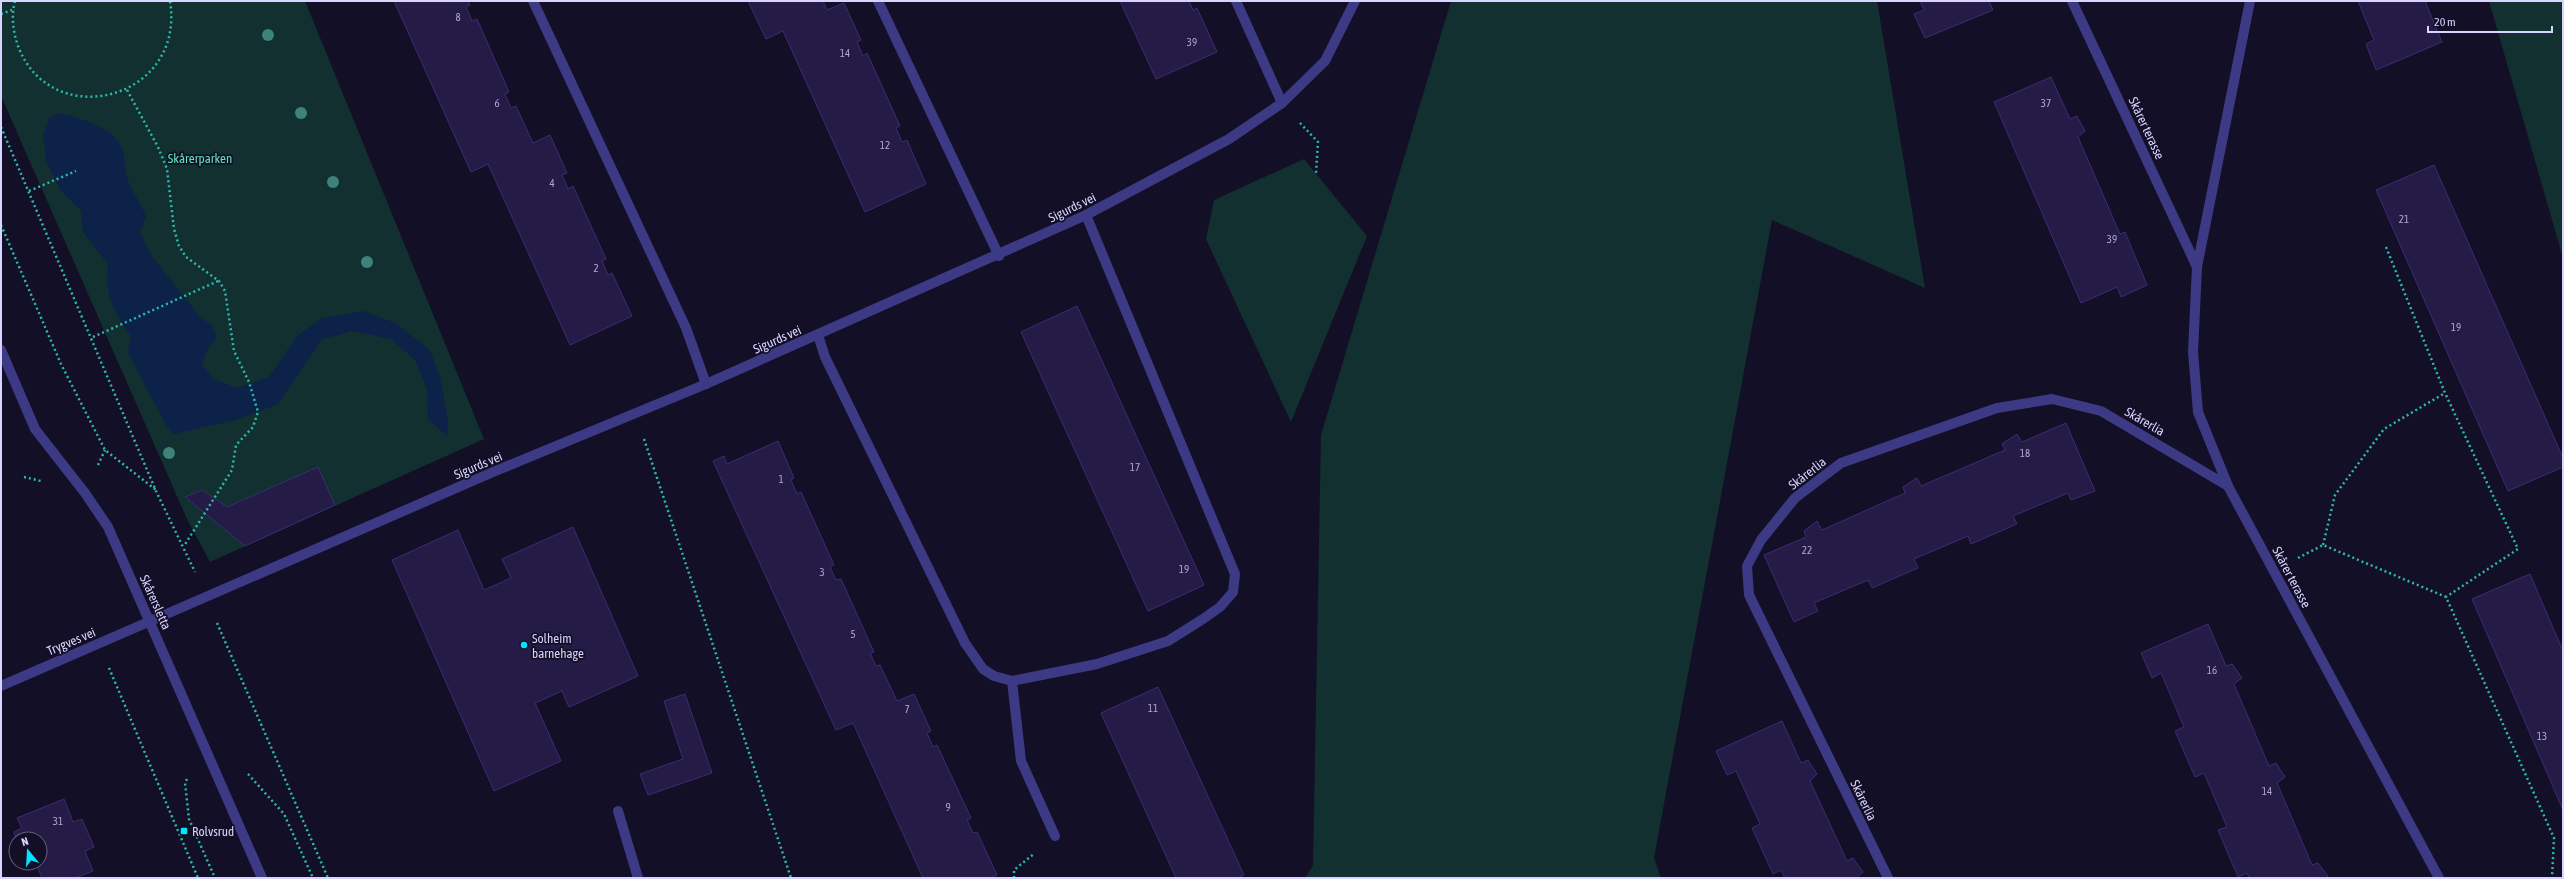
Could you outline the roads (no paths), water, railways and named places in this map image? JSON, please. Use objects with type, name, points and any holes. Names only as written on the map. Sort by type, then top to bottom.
[{"type":"street","points":[[533,1],[686,328],[706,384]]},
{"type":"street","points":[[878,1],[999,256]]},
{"type":"street","points":[[1236,1],[1282,103]]},
{"type":"street","name":"Sigurds vei","points":[[151,621],[493,472],[706,384],[999,256],[1086,215],[1229,139],[1282,103],[1325,62],[1355,1]]},
{"type":"street","name":"Skårer terasse","points":[[2072,1],[2197,267]]},
{"type":"street","name":"Skårer terasse","points":[[2250,1],[2197,267],[2193,352],[2198,412],[2228,486],[2439,878]]},
{"type":"street","points":[[818,335],[825,357],[965,643],[983,669],[994,676],[1012,680],[1097,664],[1168,641],[1220,607],[1232,592],[1236,579],[1086,215]]},
{"type":"street","name":"Skårersletta","points":[[1,350],[35,429],[85,493],[108,527],[151,621],[262,878]]},
{"type":"street","name":"Skårerlia","points":[[1888,878],[1749,595],[1747,566],[1761,540],[1795,498],[1841,463],[1997,408],[2052,399],[2101,411],[2228,486]]},
{"type":"street","name":"Trygves vei","points":[[1,686],[151,621]]},
{"type":"street","points":[[1012,680],[1022,761],[1055,836]]},
{"type":"street","points":[[618,811],[638,878]]},
{"type":"water","points":[[59,113],[96,125],[113,135],[119,142],[124,154],[127,178],[146,217],[140,232],[151,255],[201,318],[212,325],[217,338],[208,348],[202,364],[214,379],[237,388],[269,377],[297,336],[322,318],[364,311],[395,323],[429,349],[440,376],[448,421],[447,436],[428,419],[427,389],[415,360],[391,339],[353,331],[322,339],[278,404],[236,420],[173,434],[165,423],[128,353],[131,336],[119,318],[111,302],[107,275],[108,264],[83,232],[81,211],[60,190],[46,160],[43,136],[49,118]]},
{"type":"place","name":"Solheim barnehage","points":[[524,645]]},
{"type":"place","name":"Rolvsrud","points":[[184,831]]},
{"type":"park label","name":"Skårerparken","points":[[200,158]]}]
